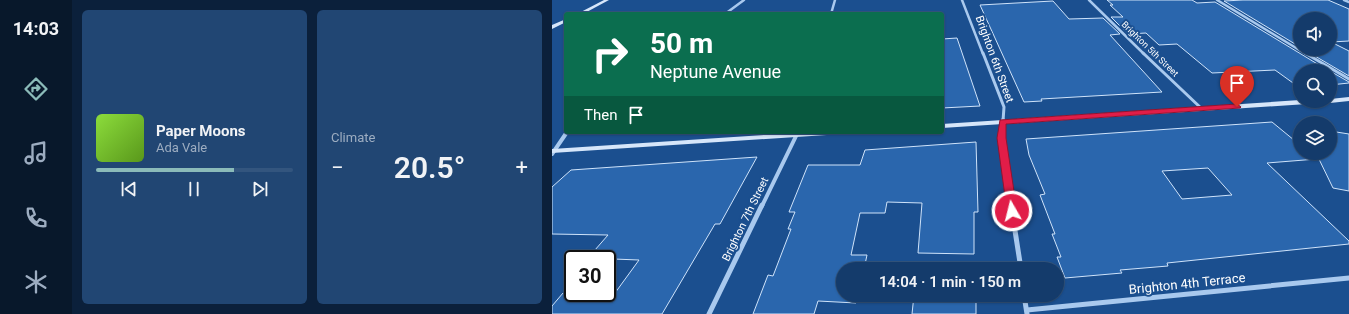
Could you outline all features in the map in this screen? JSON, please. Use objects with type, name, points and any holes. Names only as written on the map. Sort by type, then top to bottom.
[{"type":"main road","points":[[583,12],[607,0]]},
{"type":"main road","points":[[552,27],[564,21]]},
{"type":"main road","points":[[1337,100],[1349,99]]},
{"type":"main road","points":[[944,126],[1293,103]]},
{"type":"main road","points":[[553,152],[797,134]]},
{"type":"street","points":[[728,12],[744,0]]},
{"type":"street","points":[[832,12],[835,0]]},
{"type":"street","name":"Brighton 6th Street","points":[[962,0],[1004,107],[1001,138],[1020,262]]},
{"type":"street","name":"Brighton 5th Street","points":[[1089,0],[1202,109]]},
{"type":"street","points":[[1217,0],[1349,79]]},
{"type":"street","points":[[1344,0],[1349,2]]},
{"type":"street","points":[[552,23],[560,24]]},
{"type":"street","points":[[553,152],[565,134]]},
{"type":"street","name":"Brighton 7th Street","points":[[709,314],[797,134]]},
{"type":"street","name":"Brighton 4th Terrace","points":[[1027,312],[1349,278]]},
{"type":"street","points":[[1025,302],[1027,312]]},
{"type":"building","points":[[1107,0],[1192,0],[1197,3],[1215,2],[1293,49],[1293,56],[1304,56],[1317,64],[1293,64],[1293,83],[1275,70],[1212,73],[1177,44],[1159,45],[1146,33],[1128,34],[1111,17],[1123,17],[1110,5],[1113,5]]},
{"type":"building","points":[[1328,0],[1349,9],[1349,41],[1337,42],[1337,12],[1293,12],[1293,43],[1224,1]]},
{"type":"building","points":[[1053,1],[1069,19],[1103,18],[1120,34],[1110,35],[1162,92],[1041,99],[1042,101],[1024,102],[980,5]]},
{"type":"building","points":[[957,38],[980,106],[944,108],[944,39]]},
{"type":"building","points":[[1337,45],[1349,51],[1349,76],[1337,69],[1337,64],[1329,64],[1315,56],[1337,56]]},
{"type":"building","points":[[1337,75],[1349,82],[1337,84]]},
{"type":"building","points":[[1272,122],[1293,139],[1293,160],[1304,160],[1267,163],[1349,241],[1349,244],[1167,263],[1168,266],[1120,270],[1122,273],[1065,278],[1064,262],[1059,262],[1057,257],[1061,257],[1052,234],[1055,234],[1040,195],[1045,194],[1029,155],[1026,139]],"holes":[[[1208,168],[1232,195],[1182,199],[1162,171]]]},
{"type":"building","points":[[1337,132],[1349,134],[1349,191],[1333,188],[1319,160],[1337,160]]},
{"type":"building","points":[[976,142],[978,212],[974,212],[974,254],[918,253],[922,203],[887,202],[885,213],[860,213],[851,255],[867,255],[866,262],[836,262],[836,302],[818,301],[814,314],[753,314],[768,275],[773,276],[791,229],[788,229],[795,212],[789,212],[808,165],[860,165],[865,150]]},
{"type":"building","points":[[757,157],[720,224],[715,224],[662,314],[552,314],[552,306],[563,293],[564,302],[616,302],[616,292],[639,260],[616,259],[616,250],[595,250],[608,235],[552,234],[552,187],[571,170]]},
{"type":"building","points":[[913,302],[976,302],[976,314],[912,314]]},
{"type":"route","points":[[1012,211],[1001,138],[1002,122],[1237,107]]}]
